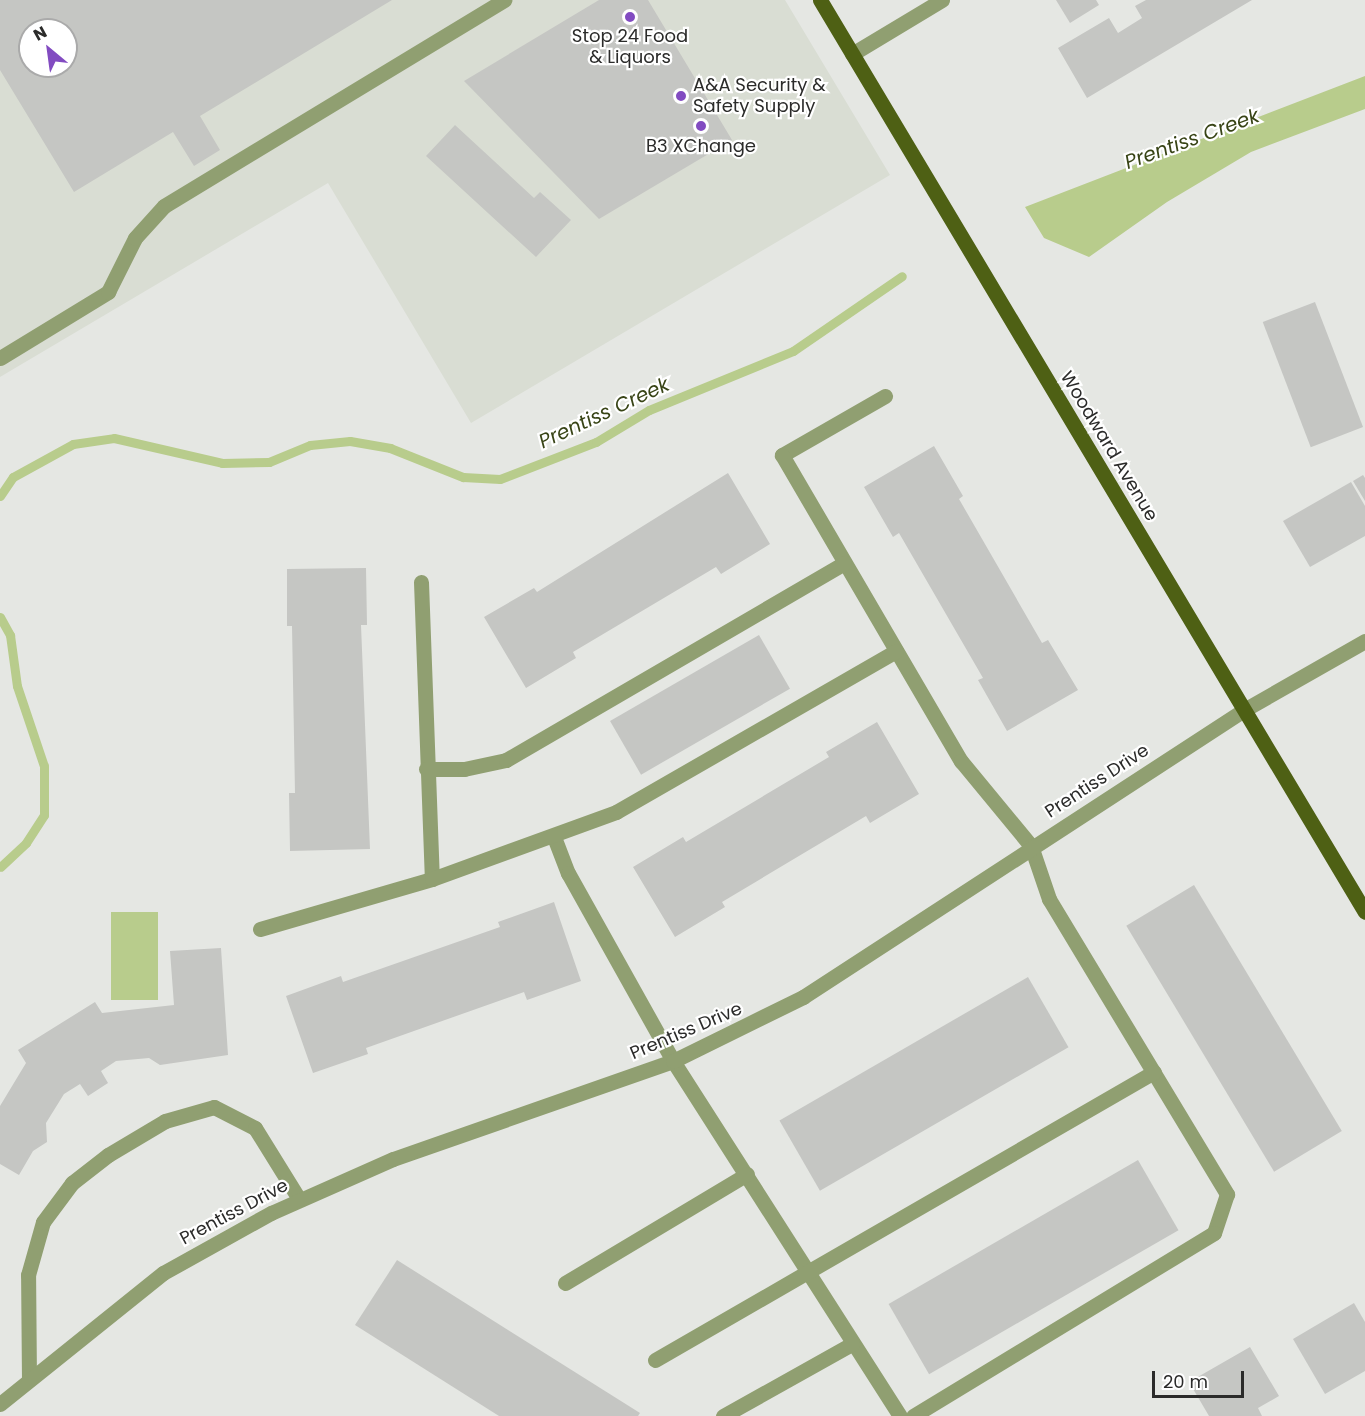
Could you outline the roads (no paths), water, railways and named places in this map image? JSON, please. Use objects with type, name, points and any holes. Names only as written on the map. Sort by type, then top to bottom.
[{"type":"main road","name":"Woodward Avenue","points":[[820,0],[1365,912]]},
{"type":"street","points":[[0,358],[108,292],[135,238],[164,206],[504,0]]},
{"type":"street","points":[[852,54],[942,0]]},
{"type":"street","points":[[885,396],[782,455],[961,761],[1031,846],[1049,898],[1227,1194],[1214,1233],[913,1416]]},
{"type":"street","points":[[426,769],[464,769],[506,760],[844,563]]},
{"type":"street","points":[[421,582],[426,769],[432,879]]},
{"type":"street","name":"Prentiss Drive","points":[[0,1404],[163,1273],[299,1199],[393,1158],[673,1061],[740,1030],[871,957],[1031,846],[1244,710],[1365,641]]},
{"type":"street","points":[[260,929],[432,879],[554,837],[616,812],[896,651]]},
{"type":"street","points":[[554,837],[568,873],[673,1061],[900,1416]]},
{"type":"street","points":[[655,1360],[1154,1072]]},
{"type":"street","points":[[29,1380],[28,1275],[43,1222],[72,1183],[108,1155],[165,1121],[214,1107],[255,1128],[299,1199]]},
{"type":"street","points":[[564,1283],[747,1174]]},
{"type":"street","points":[[723,1416],[852,1344]]},
{"type":"waterway","name":"Prentiss Creek","points":[[0,496],[13,477],[73,444],[114,438],[222,463],[269,462],[310,445],[350,441],[390,448],[463,477],[500,479],[596,442],[649,410],[793,351],[902,276]]},
{"type":"waterway","name":"Prentiss Creek","points":[[0,617],[10,635],[17,686],[44,766],[44,815],[26,843],[0,867]]},
{"type":"place","name":"Stop 24 Food & Liquors","points":[[630,17]]},
{"type":"place","name":"A&A Security & Safety Supply","points":[[681,96]]},
{"type":"place","name":"B3 XChange","points":[[701,126]]}]
